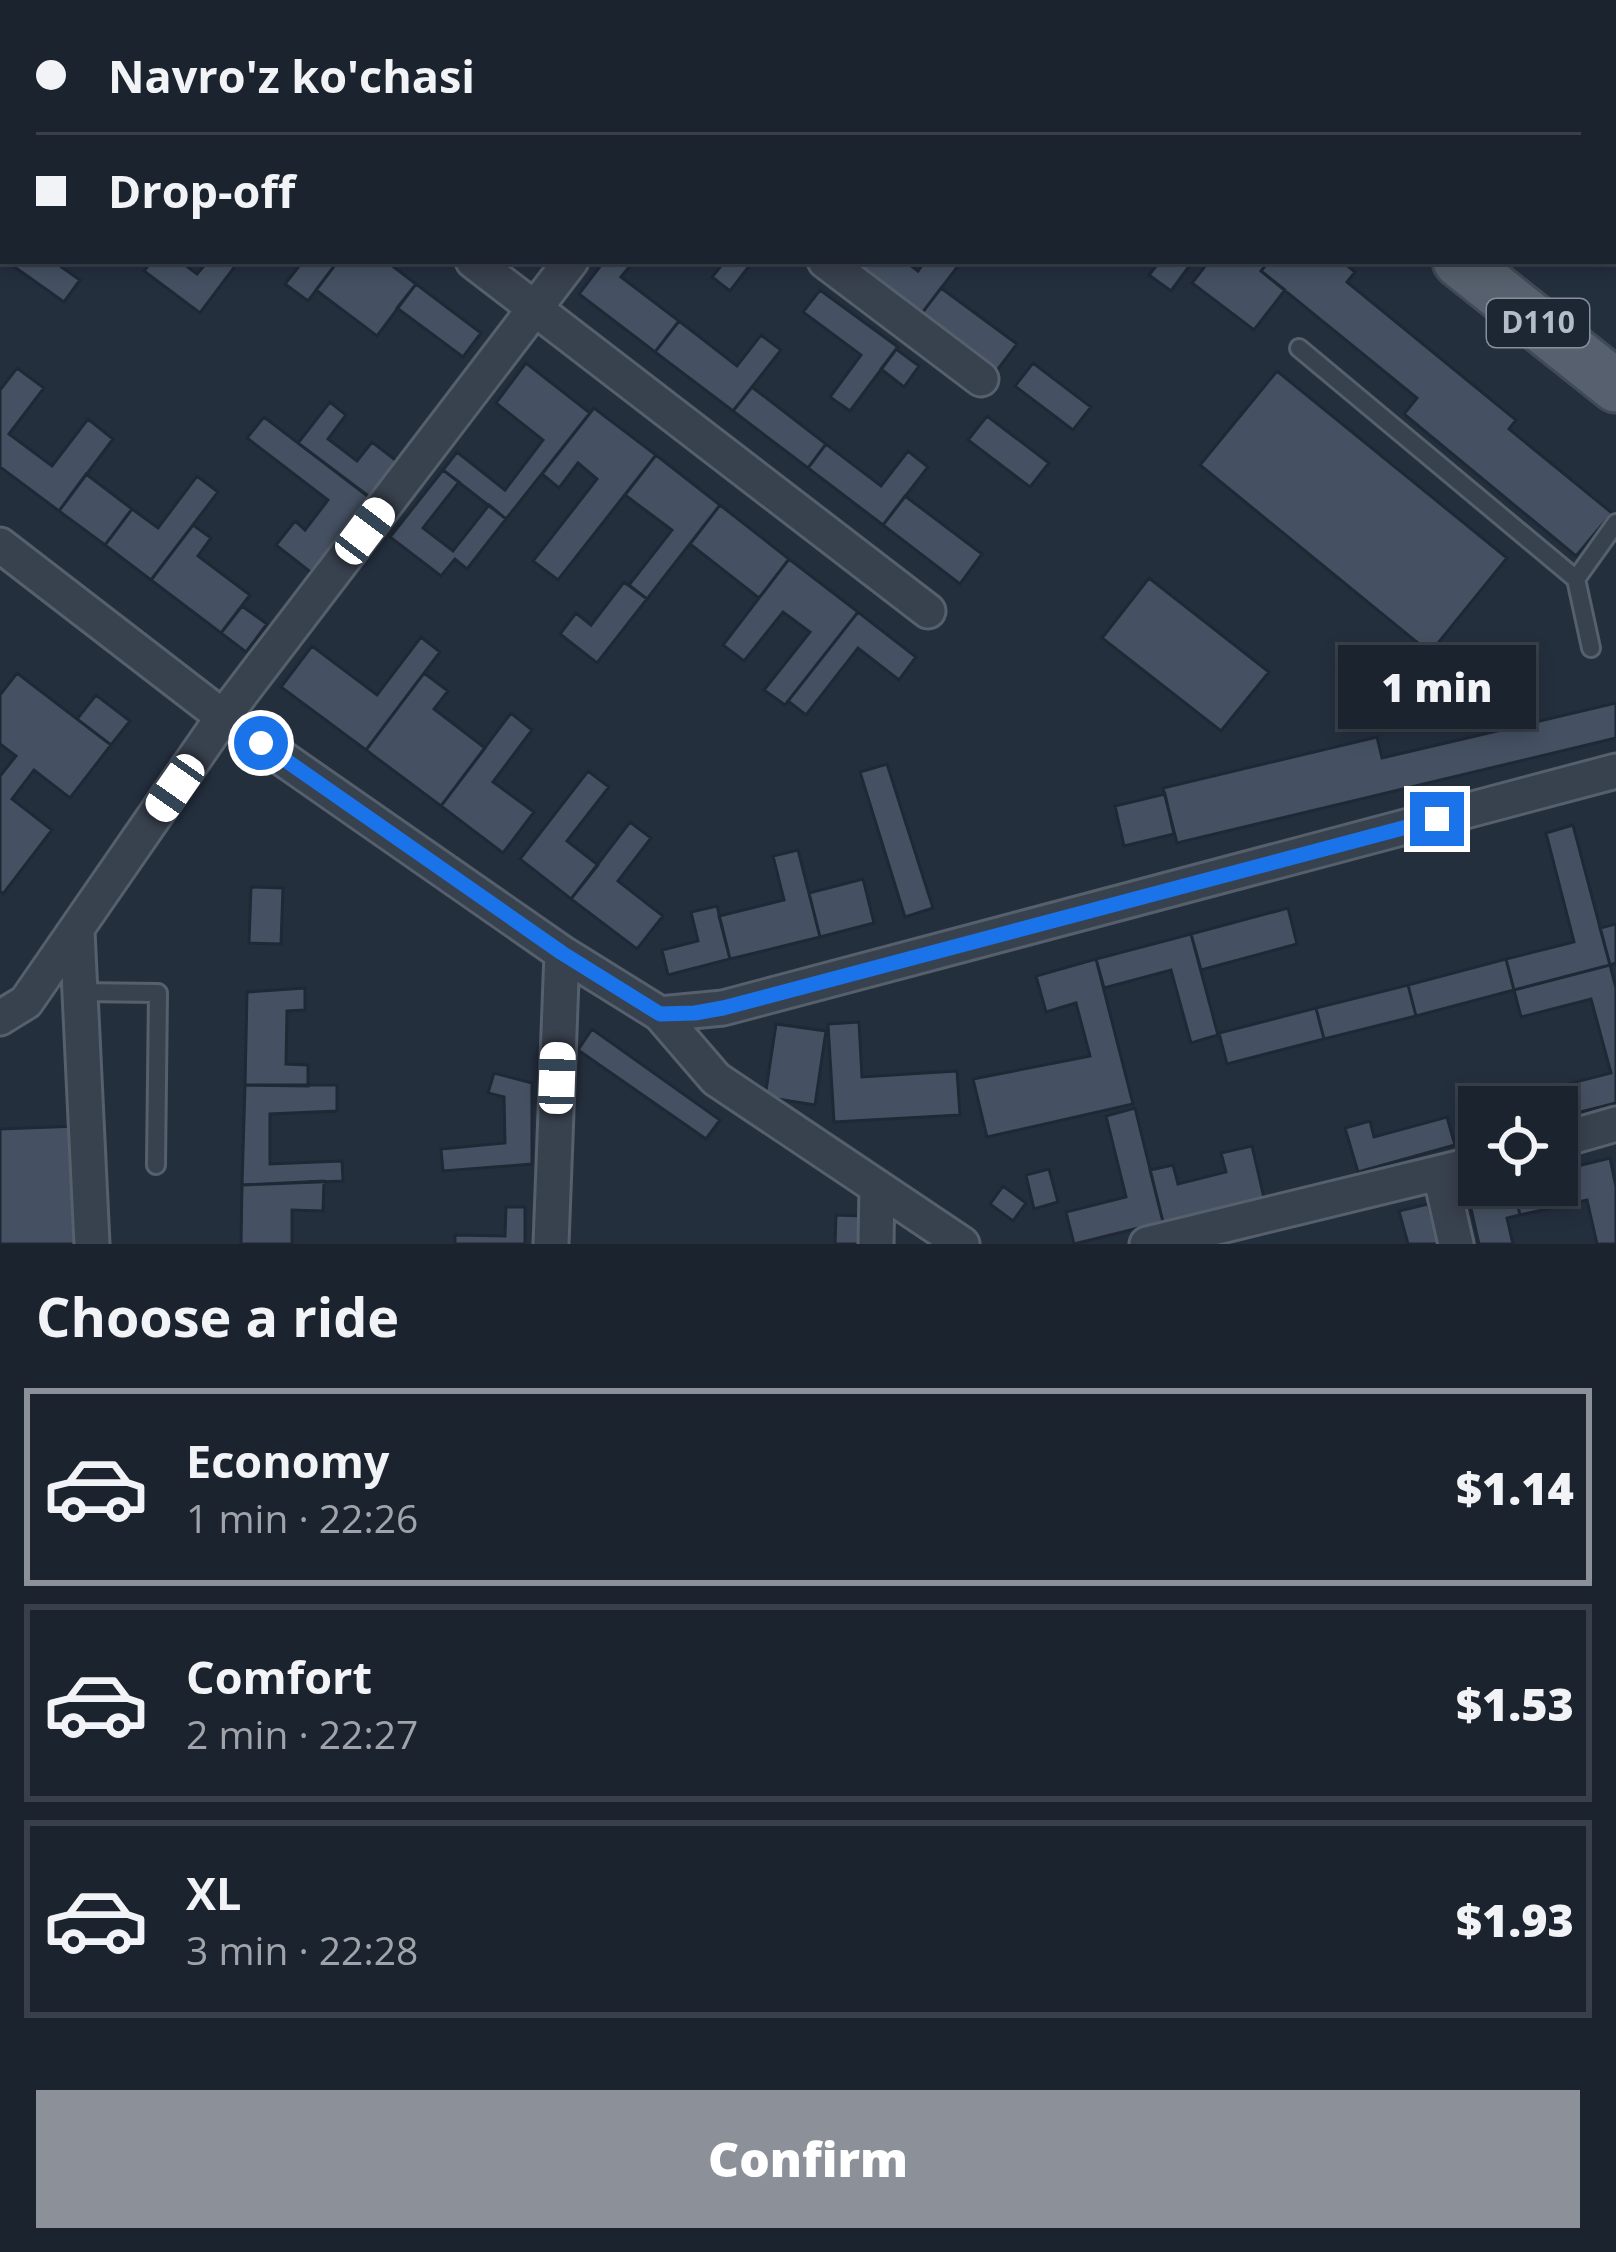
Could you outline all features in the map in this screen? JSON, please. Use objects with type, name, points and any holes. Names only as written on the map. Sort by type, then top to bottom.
[{"type":"main road","name":"D110","points":[[1463,264],[1616,386]]},
{"type":"street","points":[[477,264],[928,611]]},
{"type":"street","points":[[0,1018],[26,1002],[224,717],[569,264]]},
{"type":"street","points":[[829,264],[981,380]]},
{"type":"street","points":[[0,545],[224,717],[562,953],[660,1014],[716,1079],[962,1244]]},
{"type":"street","points":[[660,1014],[723,1008],[1616,771]]},
{"type":"street","points":[[77,931],[92,1244]]},
{"type":"street","points":[[551,1244],[562,953]]},
{"type":"street","points":[[1578,1135],[1616,1124]]},
{"type":"street","points":[[1147,1244],[1458,1169]]},
{"type":"street","points":[[1440,1174],[1456,1244]]},
{"type":"street","points":[[876,1244],[877,1187]]},
{"type":"lane","points":[[1300,348],[1576,579],[1591,648]]},
{"type":"lane","points":[[1576,579],[1616,524]]},
{"type":"lane","points":[[80,992],[158,993],[156,1166]]},
{"type":"building","points":[[10,264],[57,264],[80,280],[64,302]]},
{"type":"building","points":[[150,264],[184,264],[197,274],[205,264],[237,264],[200,313],[144,271]]},
{"type":"building","points":[[301,264],[336,264],[308,301],[285,284]]},
{"type":"building","points":[[336,264],[390,264],[416,284],[377,336],[316,290]]},
{"type":"building","points":[[602,264],[632,264],[621,277],[679,321],[655,352],[579,294]]},
{"type":"building","points":[[723,264],[751,264],[730,291],[712,277]]},
{"type":"building","points":[[850,264],[909,264],[918,271],[923,264],[960,264],[919,317]]},
{"type":"building","points":[[1158,264],[1191,264],[1171,291],[1149,275]]},
{"type":"building","points":[[1207,264],[1267,264],[1261,271],[1285,290],[1254,330],[1192,283]]},
{"type":"building","points":[[1267,264],[1346,264],[1355,272],[1347,282],[1516,420],[1509,429],[1612,513],[1576,556],[1404,414],[1417,398],[1261,271]]},
{"type":"building","points":[[416,284],[481,333],[463,357],[397,308]]},
{"type":"building","points":[[941,288],[1017,344],[995,373],[919,317]]},
{"type":"building","points":[[820,290],[898,347],[850,411],[830,397],[861,355],[803,312]]},
{"type":"building","points":[[679,321],[737,366],[761,335],[781,350],[733,411],[655,352]]},
{"type":"building","points":[[896,349],[919,366],[904,387],[881,369]]},
{"type":"building","points":[[526,363],[590,413],[506,519],[443,470],[457,452],[505,490],[543,440],[496,403]]},
{"type":"building","points":[[1033,363],[1091,407],[1073,430],[1015,386]]},
{"type":"building","points":[[17,368],[44,388],[9,434],[52,466],[88,419],[113,439],[59,511],[0,467],[0,390]]},
{"type":"building","points":[[1277,371],[1507,558],[1430,653],[1200,465]]},
{"type":"building","points":[[752,387],[826,444],[808,468],[733,411]]},
{"type":"building","points":[[330,402],[346,415],[328,439],[357,461],[372,442],[398,462],[371,498],[298,443]]},
{"type":"building","points":[[594,408],[656,455],[558,580],[533,561],[597,479],[578,463],[559,488],[542,474]]},
{"type":"building","points":[[987,416],[1049,463],[1030,487],[968,440]]},
{"type":"building","points":[[264,417],[374,501],[313,574],[276,545],[295,521],[305,530],[328,500],[247,438]]},
{"type":"building","points":[[826,444],[881,486],[908,451],[928,467],[883,525],[808,468]]},
{"type":"building","points":[[656,455],[720,505],[647,599],[629,585],[672,530],[625,495]]},
{"type":"building","points":[[443,470],[459,482],[423,528],[453,551],[489,505],[506,519],[467,569],[455,559],[441,576],[390,537]]},
{"type":"building","points":[[86,474],[132,509],[105,545],[59,511]]},
{"type":"building","points":[[197,476],[218,492],[151,580],[105,545],[132,509],[158,528]]},
{"type":"building","points":[[905,496],[982,554],[960,584],[883,525]]},
{"type":"building","points":[[720,505],[789,559],[759,598],[690,544]]},
{"type":"building","points":[[193,525],[211,538],[198,556],[250,595],[221,633],[151,580]]},
{"type":"building","points":[[789,559],[858,612],[785,705],[764,690],[810,632],[783,612],[744,661],[723,645]]},
{"type":"building","points":[[1149,578],[1269,672],[1221,731],[1102,638]]},
{"type":"building","points":[[624,582],[647,599],[597,663],[560,634],[576,613],[591,625]]},
{"type":"building","points":[[242,606],[267,624],[246,652],[221,633]]},
{"type":"building","points":[[858,612],[916,657],[899,680],[858,648],[806,715],[788,701]]},
{"type":"building","points":[[421,637],[440,652],[366,750],[281,687],[312,646],[377,695]]},
{"type":"building","points":[[17,673],[111,745],[70,798],[34,770],[12,799],[52,830],[3,894],[0,776],[16,756],[0,744],[0,695]]},
{"type":"building","points":[[424,673],[448,691],[434,709],[485,748],[441,806],[366,750]]},
{"type":"building","points":[[96,695],[130,721],[111,745],[77,719]]},
{"type":"building","points":[[1616,703],[1616,738],[1177,843],[1163,788],[1377,737],[1382,758]]},
{"type":"building","points":[[511,713],[532,730],[493,782],[534,812],[503,853],[441,806]]},
{"type":"building","points":[[887,764],[933,908],[905,917],[860,772]]},
{"type":"building","points":[[588,771],[609,787],[567,841],[598,865],[571,899],[520,859]]},
{"type":"building","points":[[1165,794],[1174,834],[1124,846],[1115,806]]},
{"type":"building","points":[[630,822],[651,838],[618,881],[663,916],[637,949],[571,899]]},
{"type":"building","points":[[1573,825],[1610,965],[1514,990],[1506,959],[1574,942],[1546,833]]},
{"type":"building","points":[[798,850],[820,937],[730,959],[719,916],[784,900],[773,856]]},
{"type":"building","points":[[863,879],[874,923],[820,937],[809,893]]},
{"type":"building","points":[[251,887],[283,888],[281,944],[249,943]]},
{"type":"building","points":[[717,906],[730,959],[668,975],[662,950],[698,941],[691,912]]},
{"type":"building","points":[[1288,908],[1297,944],[1201,970],[1191,934]]},
{"type":"building","points":[[1616,924],[1616,963],[1610,965],[1600,928]]},
{"type":"building","points":[[1191,934],[1218,1035],[1191,1043],[1171,970],[1104,988],[1096,959]]},
{"type":"building","points":[[1096,959],[1133,1104],[987,1137],[973,1079],[1090,1056],[1076,1003],[1046,1012],[1036,976]]},
{"type":"building","points":[[1506,959],[1514,990],[1416,1016],[1408,985]]},
{"type":"building","points":[[1610,965],[1616,988],[1616,1103],[1578,1113],[1578,1086],[1560,1086],[1611,1073],[1591,999],[1521,1017],[1514,990]]},
{"type":"building","points":[[1408,985],[1416,1016],[1324,1039],[1316,1008]]},
{"type":"building","points":[[305,988],[305,1010],[287,1011],[286,1064],[308,1065],[308,1086],[245,1085],[247,992]]},
{"type":"building","points":[[1316,1008],[1324,1039],[1227,1064],[1219,1033]]},
{"type":"building","points":[[859,1022],[862,1077],[957,1071],[960,1115],[834,1122],[828,1024]]},
{"type":"building","points":[[776,1024],[826,1031],[815,1105],[765,1097]]},
{"type":"building","points":[[592,1029],[720,1120],[706,1139],[578,1050]]},
{"type":"building","points":[[494,1073],[532,1083],[532,1164],[443,1171],[441,1149],[505,1143],[504,1097],[488,1093]]},
{"type":"building","points":[[245,1085],[337,1085],[337,1111],[270,1114],[270,1164],[342,1161],[343,1181],[242,1185]]},
{"type":"building","points":[[1135,1108],[1163,1222],[1074,1244],[1066,1212],[1126,1197],[1106,1116]]},
{"type":"building","points":[[1447,1117],[1455,1145],[1358,1172],[1345,1128],[1370,1121],[1374,1137]]},
{"type":"building","points":[[79,1126],[82,1244],[0,1244],[0,1129]]},
{"type":"building","points":[[1252,1146],[1264,1198],[1163,1222],[1150,1170],[1173,1165],[1178,1184],[1226,1172],[1221,1153]]},
{"type":"building","points":[[1610,1158],[1616,1187],[1616,1244],[1597,1244],[1587,1200],[1578,1202],[1578,1166]]},
{"type":"building","points":[[1049,1169],[1058,1202],[1034,1209],[1026,1175]]},
{"type":"building","points":[[324,1181],[323,1211],[292,1210],[292,1244],[241,1244],[242,1185]]},
{"type":"building","points":[[1003,1186],[1026,1203],[1013,1221],[990,1204]]},
{"type":"building","points":[[1428,1204],[1439,1244],[1408,1244],[1399,1211]]},
{"type":"building","points":[[1470,1206],[1518,1206],[1520,1215],[1507,1218],[1513,1244],[1479,1244]]},
{"type":"building","points":[[1518,1206],[1560,1206],[1520,1215]]},
{"type":"building","points":[[506,1207],[525,1207],[525,1244],[455,1244],[455,1235],[505,1236]]},
{"type":"building","points":[[836,1215],[864,1216],[863,1244],[835,1244]]},
{"type":"route","points":[[261,743],[562,953],[660,1014],[723,1008],[1437,819]]}]
